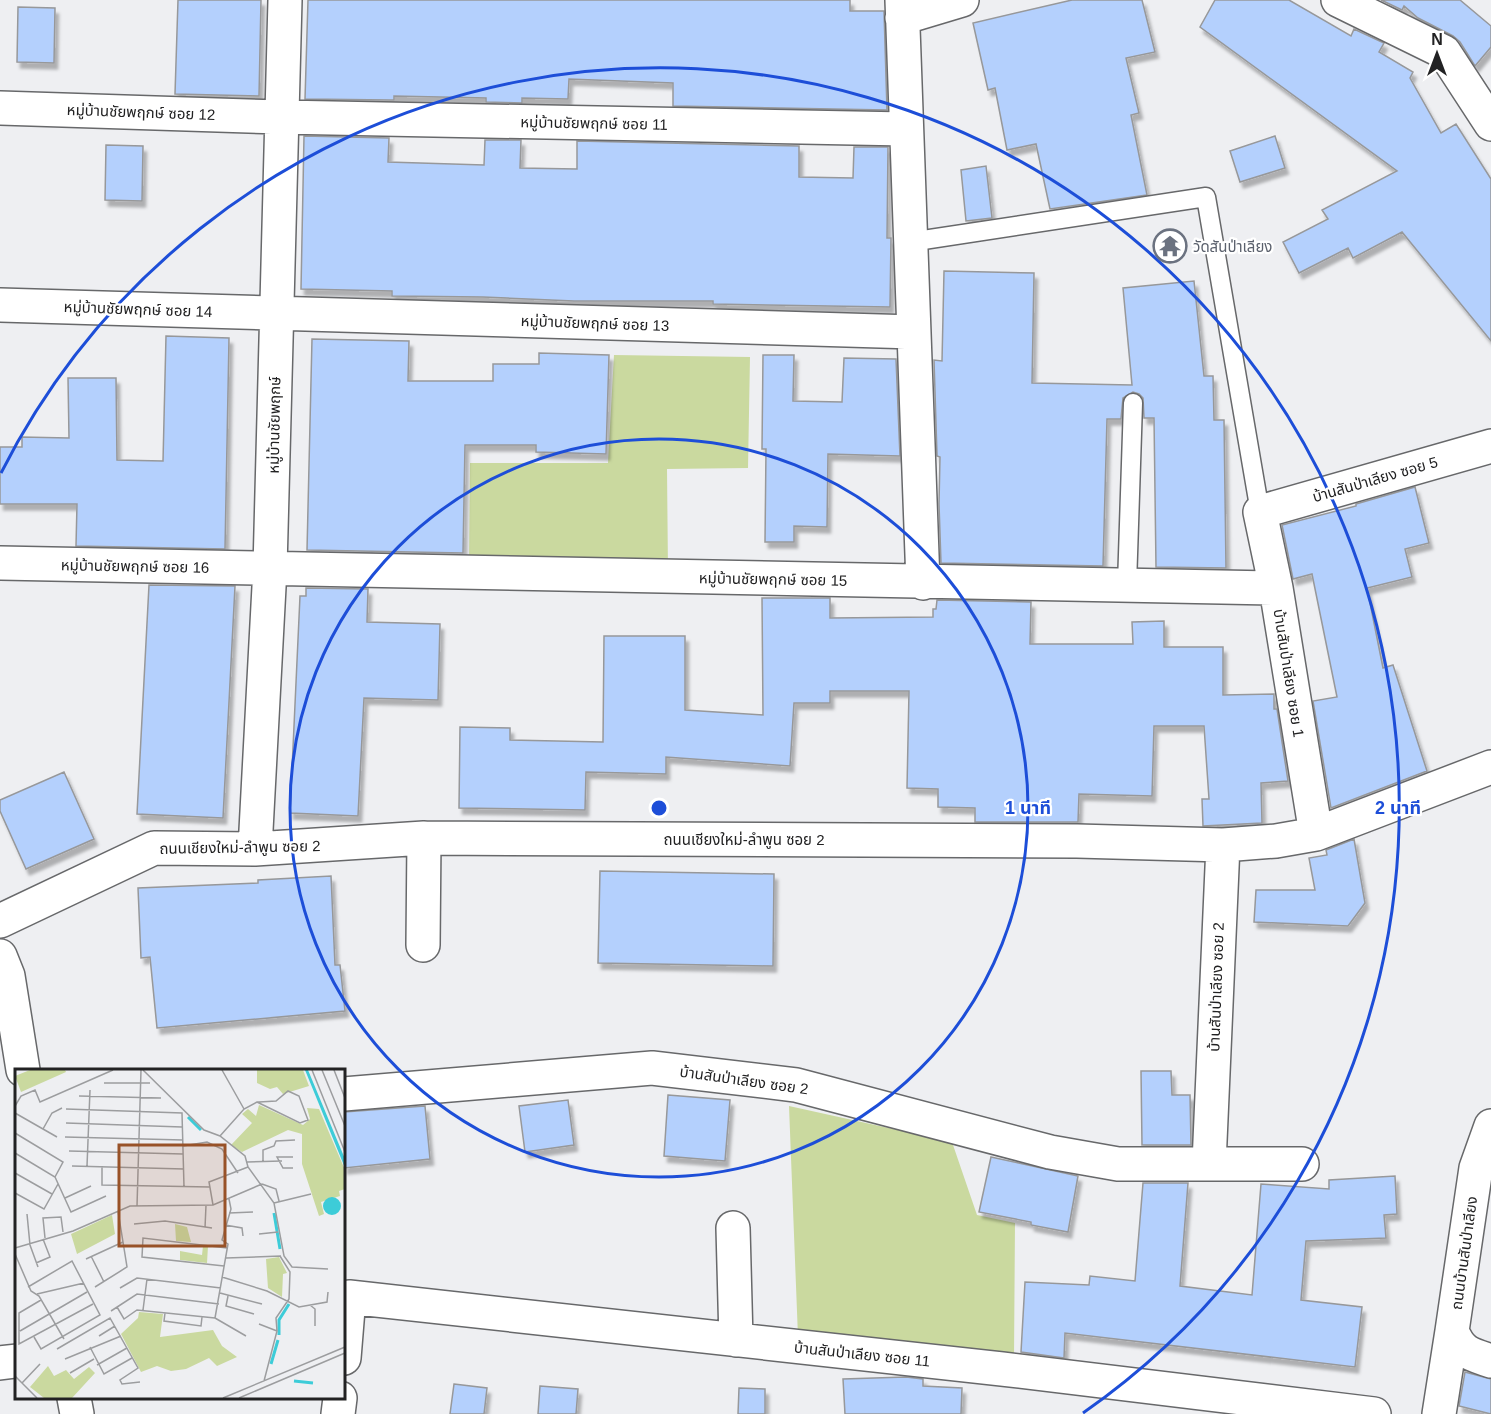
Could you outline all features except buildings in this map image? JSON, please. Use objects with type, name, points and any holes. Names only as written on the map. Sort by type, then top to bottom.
[{"type":"street","name":"หมู่บ้านชัยพฤกษ์","points":[[255,849],[270,568],[285,0]]},
{"type":"street","points":[[923,583],[902,9],[962,0]]},
{"type":"street","points":[[1338,0],[1444,52],[1491,124]]},
{"type":"street","name":"หมู่บ้านชัยพฤกษ์ ซอย 12","points":[[0,108],[281,117]]},
{"type":"street","name":"หมู่บ้านชัยพฤกษ์ ซอย 11","points":[[281,117],[906,129]]},
{"type":"street","name":"หมู่บ้านชัยพฤกษ์ ซอย 14","points":[[0,305],[277,313]]},
{"type":"street","name":"หมู่บ้านชัยพฤกษ์ ซอย 13","points":[[277,313],[914,332]]},
{"type":"street","name":"บ้านสันป่าเลียง ซอย 5","points":[[1260,512],[1491,446]]},
{"type":"street","name":"บ้านสันป่าเลียง ซอย 1","points":[[1260,512],[1276,588],[1316,834]]},
{"type":"street","name":"หมู่บ้านชัยพฤกษ์ ซอย 16","points":[[0,563],[270,568]]},
{"type":"street","name":"หมู่บ้านชัยพฤกษ์ ซอย 15","points":[[270,568],[923,583],[1276,588]]},
{"type":"street","name":"ถนนเชียงใหม่-ลำพูน ซอย 2","points":[[0,921],[154,848],[255,849],[424,838],[1066,841],[1222,845],[1276,841],[1316,834],[1491,767]]},
{"type":"street","points":[[423,945],[424,838]]},
{"type":"street","name":"บ้านสันป่าเลียง ซอย 2","points":[[1209,1164],[1222,845]]},
{"type":"street","points":[[0,956],[8,976],[23,1069]]},
{"type":"street","name":"บ้านสันป่าเลียง ซอย 2","points":[[345,1094],[652,1068],[796,1085],[1050,1152],[1118,1164],[1302,1164]]},
{"type":"street","name":"ถนนบ้านสันป่าเลียง","points":[[1491,1126],[1476,1168],[1452,1331],[1457,1342],[1467,1353],[1491,1361]]},
{"type":"street","points":[[733,1228],[736,1340]]},
{"type":"street","name":"บ้านสันป่าเลียง ซอย 11","points":[[345,1346],[349,1297],[991,1368],[1374,1414]]},
{"type":"street","points":[[1439,1414],[1452,1331]]},
{"type":"street","points":[[0,1364],[15,1361]]},
{"type":"street","points":[[74,1399],[77,1414]]},
{"type":"street","points":[[338,1414],[340,1399]]},
{"type":"lane","points":[[910,242],[1206,197],[1260,512]]},
{"type":"lane","points":[[1127,585],[1133,403]]},
{"type":"green space","points":[[614,355],[750,357],[748,468],[667,469],[668,571],[469,565],[470,463],[608,463]]},
{"type":"green space","points":[[789,1106],[952,1142],[977,1215],[1015,1223],[1014,1358],[798,1337]]},
{"type":"place","name":"วัดสันป่าเลียง","points":[[1170,246]]}]
